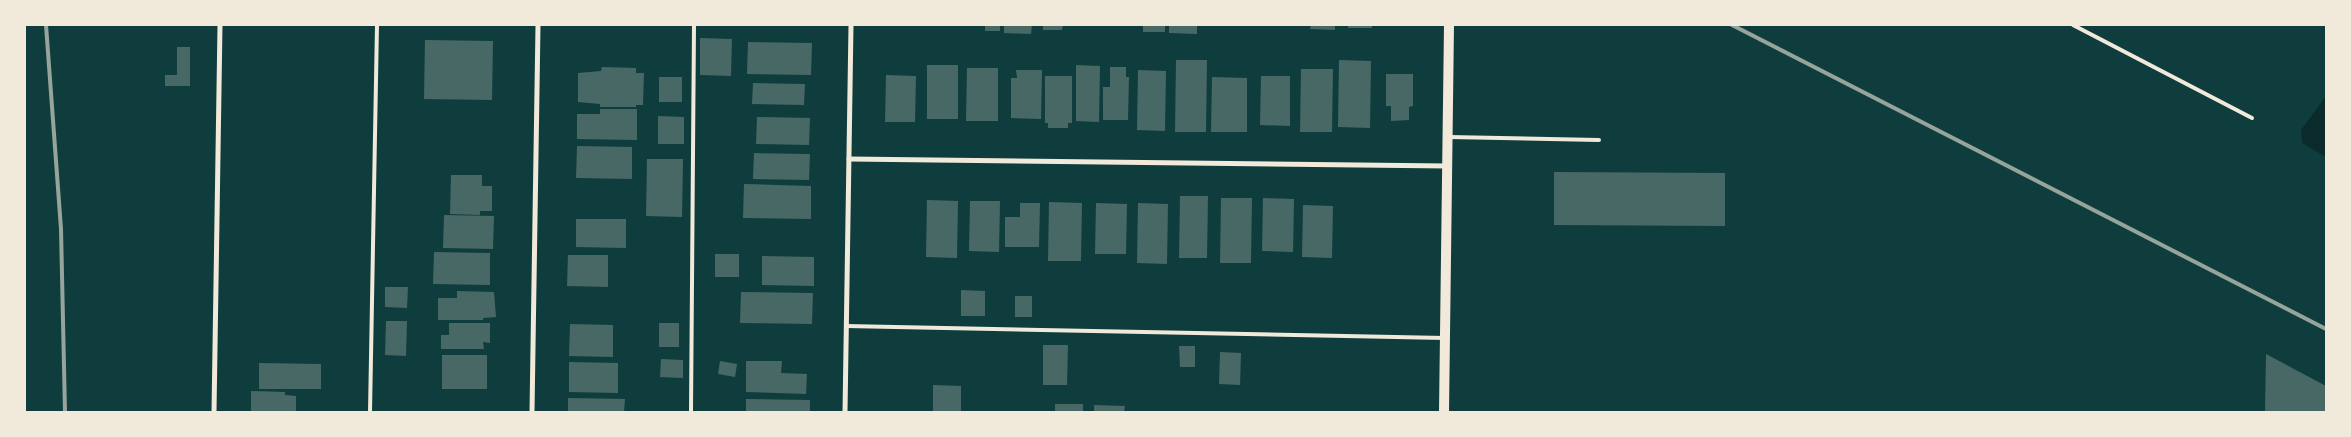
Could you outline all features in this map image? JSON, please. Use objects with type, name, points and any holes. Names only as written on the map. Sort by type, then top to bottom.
[{"type":"main road","points":[[1444,412],[1449,25]]},
{"type":"street","points":[[214,412],[220,25]]},
{"type":"street","points":[[532,412],[538,25]]},
{"type":"street","points":[[845,412],[851,25]]},
{"type":"street","points":[[849,159],[1447,166]]},
{"type":"lane","points":[[370,412],[378,25]]},
{"type":"lane","points":[[691,412],[694,25]]},
{"type":"lane","points":[[2073,25],[2252,118]]},
{"type":"lane","points":[[1448,137],[1599,140]]},
{"type":"lane","points":[[846,326],[1445,338]]},
{"type":"water","points":[[2326,96],[2326,157],[2302,143],[2301,130]]},
{"type":"building","points":[[985,25],[1000,25],[1000,31],[985,31]]},
{"type":"building","points":[[1004,25],[1032,25],[1031,34],[1004,33]]},
{"type":"building","points":[[1043,25],[1063,25],[1062,30],[1043,30]]},
{"type":"building","points":[[1143,25],[1165,25],[1165,32],[1143,32]]},
{"type":"building","points":[[1169,25],[1197,25],[1197,34],[1169,33]]},
{"type":"building","points":[[1311,25],[1335,25],[1335,30],[1310,29]]},
{"type":"building","points":[[1348,25],[1372,25],[1372,28],[1348,28]]},
{"type":"building","points":[[700,38],[732,39],[731,76],[700,75]]},
{"type":"building","points":[[425,40],[493,41],[492,100],[424,99]]},
{"type":"building","points":[[748,42],[812,43],[811,75],[747,74]]},
{"type":"building","points":[[177,47],[190,47],[190,86],[165,86],[165,75],[177,75]]},
{"type":"building","points":[[1176,60],[1207,60],[1206,132],[1175,132]]},
{"type":"building","points":[[1339,60],[1371,61],[1370,128],[1338,127]]},
{"type":"building","points":[[927,65],[958,65],[958,119],[927,119]]},
{"type":"building","points":[[1076,65],[1100,66],[1099,122],[1076,121]]},
{"type":"building","points":[[602,67],[636,68],[636,73],[644,73],[643,105],[636,105],[636,107],[600,107],[600,104],[578,102],[578,73],[601,71]]},
{"type":"building","points":[[1110,67],[1126,67],[1126,77],[1129,77],[1128,120],[1103,120],[1103,87],[1110,87]]},
{"type":"building","points":[[967,68],[998,68],[998,121],[966,121]]},
{"type":"building","points":[[1301,69],[1333,69],[1332,132],[1300,132]]},
{"type":"building","points":[[1016,70],[1042,70],[1041,119],[1011,118],[1011,78],[1017,78]]},
{"type":"building","points":[[1138,70],[1166,71],[1165,131],[1137,130]]},
{"type":"building","points":[[1386,74],[1413,74],[1413,106],[1409,107],[1409,120],[1391,121],[1391,106],[1386,106]]},
{"type":"building","points":[[886,75],[916,76],[915,122],[885,122]]},
{"type":"building","points":[[1045,76],[1072,76],[1072,123],[1068,123],[1068,128],[1048,128],[1048,123],[1045,123]]},
{"type":"building","points":[[1261,76],[1290,76],[1290,126],[1260,125]]},
{"type":"building","points":[[659,77],[682,77],[682,102],[659,102]]},
{"type":"building","points":[[1212,77],[1247,78],[1247,132],[1211,132]]},
{"type":"building","points":[[753,83],[805,84],[804,105],[752,104]]},
{"type":"building","points":[[600,109],[637,109],[637,140],[577,139],[577,114],[600,114]]},
{"type":"building","points":[[658,116],[684,117],[684,144],[658,144]]},
{"type":"building","points":[[757,117],[810,118],[809,145],[756,144]]},
{"type":"building","points":[[577,146],[632,147],[632,179],[576,178]]},
{"type":"building","points":[[754,153],[810,154],[809,180],[753,179]]},
{"type":"building","points":[[647,159],[683,159],[682,217],[646,216]]},
{"type":"building","points":[[1554,172],[1725,173],[1725,226],[1554,225]]},
{"type":"building","points":[[451,175],[482,175],[482,186],[492,186],[492,211],[480,211],[480,215],[450,214]]},
{"type":"building","points":[[744,184],[811,186],[811,219],[743,218]]},
{"type":"building","points":[[1180,196],[1208,196],[1207,258],[1179,258]]},
{"type":"building","points":[[1221,198],[1252,198],[1251,263],[1220,263]]},
{"type":"building","points":[[1263,198],[1294,199],[1293,252],[1262,251]]},
{"type":"building","points":[[927,200],[958,201],[957,258],[926,257]]},
{"type":"building","points":[[970,201],[1000,201],[999,252],[969,251]]},
{"type":"building","points":[[1049,202],[1082,203],[1081,261],[1048,261]]},
{"type":"building","points":[[1020,203],[1040,203],[1039,247],[1005,247],[1005,217],[1020,217]]},
{"type":"building","points":[[1096,203],[1127,204],[1126,254],[1095,254]]},
{"type":"building","points":[[1138,203],[1168,204],[1167,264],[1137,263]]},
{"type":"building","points":[[1303,205],[1333,206],[1332,258],[1302,257]]},
{"type":"building","points":[[444,215],[494,216],[493,249],[443,248]]},
{"type":"building","points":[[576,219],[626,219],[626,248],[576,247]]},
{"type":"building","points":[[434,252],[490,253],[490,285],[433,284]]},
{"type":"building","points":[[715,254],[739,254],[739,277],[715,277]]},
{"type":"building","points":[[568,255],[608,255],[608,287],[567,286]]},
{"type":"building","points":[[762,256],[814,257],[814,286],[762,285]]},
{"type":"building","points":[[385,287],[408,287],[407,308],[385,307]]},
{"type":"building","points":[[961,290],[985,291],[985,316],[961,316]]},
{"type":"building","points":[[457,291],[494,292],[496,317],[483,318],[483,320],[438,320],[438,298],[457,298]]},
{"type":"building","points":[[741,292],[813,293],[812,324],[740,323]]},
{"type":"building","points":[[1015,296],[1032,296],[1032,317],[1015,317]]},
{"type":"building","points":[[386,321],[407,321],[406,356],[385,355]]},
{"type":"building","points":[[449,323],[490,323],[490,343],[483,342],[484,349],[441,349],[441,335],[449,335]]},
{"type":"building","points":[[659,323],[679,323],[679,347],[659,347]]},
{"type":"building","points":[[570,324],[613,325],[613,357],[569,356]]},
{"type":"building","points":[[1043,345],[1068,345],[1067,385],[1043,385]]},
{"type":"building","points":[[1179,346],[1195,346],[1195,367],[1180,367]]},
{"type":"building","points":[[1220,352],[1241,353],[1240,385],[1219,384]]},
{"type":"building","points":[[2266,354],[2326,386],[2326,412],[2265,412]]},
{"type":"building","points":[[442,355],[487,355],[487,389],[442,389]]},
{"type":"building","points":[[661,359],[683,360],[683,378],[660,377]]},
{"type":"building","points":[[720,361],[737,364],[735,377],[718,374]]},
{"type":"building","points":[[746,361],[782,361],[781,373],[807,374],[806,394],[746,392]]},
{"type":"building","points":[[569,362],[618,363],[618,393],[569,392]]},
{"type":"building","points":[[259,363],[321,364],[321,389],[259,389]]},
{"type":"building","points":[[933,385],[961,386],[961,412],[933,412]]},
{"type":"building","points":[[251,391],[285,392],[285,395],[296,396],[296,412],[251,412]]},
{"type":"building","points":[[568,398],[625,399],[624,412],[568,412]]},
{"type":"building","points":[[746,399],[810,400],[810,412],[746,412]]},
{"type":"building","points":[[1055,404],[1083,404],[1083,412],[1055,412]]},
{"type":"building","points":[[1094,405],[1125,406],[1124,412],[1094,412]]},
{"type":"railway","points":[[46,25],[61,229],[65,412]]},
{"type":"railway","points":[[1732,25],[2326,329]]}]
